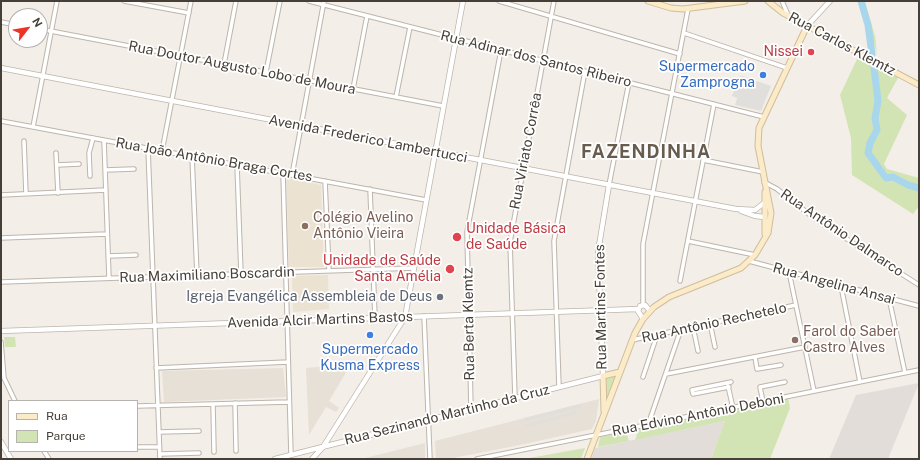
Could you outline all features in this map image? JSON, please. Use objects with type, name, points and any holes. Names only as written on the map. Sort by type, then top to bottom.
[{"type":"main road","points":[[648,1],[671,8],[688,9],[745,1]]},
{"type":"main road","points":[[696,8],[702,1]]},
{"type":"main road","points":[[728,1],[734,3]]},
{"type":"main road","name":"Rua Carlos Klemtz","points":[[768,1],[789,16],[919,85]]},
{"type":"main road","points":[[587,459],[632,340],[643,319],[650,311],[674,294],[731,274],[749,262],[762,243],[770,223],[770,206],[758,140],[764,117],[807,26]]},
{"type":"main road","points":[[762,243],[766,229],[764,204],[765,184]]},
{"type":"main road","points":[[765,217],[770,206]]},
{"type":"main road","name":"Rua Sezinando Martinho da Cruz","points":[[603,376],[620,372]]},
{"type":"main road","name":"Rua Martins Fontes","points":[[603,376],[604,413]]},
{"type":"street","points":[[33,127],[57,1]]},
{"type":"street","points":[[124,1],[188,13]]},
{"type":"street","points":[[162,151],[191,1]]},
{"type":"street","points":[[224,64],[236,1]]},
{"type":"street","points":[[266,72],[280,1]]},
{"type":"street","name":"Rua Adinar dos Santos Ribeiro","points":[[309,1],[324,3],[367,16],[764,117]]},
{"type":"street","points":[[312,459],[323,447],[405,317],[463,1]]},
{"type":"street","points":[[499,1],[680,54]]},
{"type":"street","name":"Rua Viriato Corrêa","points":[[515,398],[510,242],[554,1]]},
{"type":"street","points":[[782,1],[789,16]]},
{"type":"street","points":[[807,26],[830,1]]},
{"type":"street","points":[[292,175],[324,3]]},
{"type":"street","points":[[650,311],[643,305],[643,247],[688,9]]},
{"type":"street","points":[[353,89],[367,16]]},
{"type":"street","points":[[396,97],[410,27]]},
{"type":"street","name":"Rua Doutor Augusto Lobo de Moura","points":[[48,30],[444,106]]},
{"type":"street","points":[[684,33],[787,68]]},
{"type":"street","name":"Rua Berta Klemtz","points":[[471,410],[466,232],[501,50]]},
{"type":"street","name":"Avenida Frederico Lambertucci","points":[[1,68],[695,202],[736,209],[755,210],[764,204]]},
{"type":"street","points":[[558,387],[554,243],[585,71]]},
{"type":"street","name":"Rua Martins Fontes","points":[[603,376],[598,252],[628,82]]},
{"type":"street","points":[[680,281],[714,104]]},
{"type":"street","name":"Rua João Antônio Braga Cortes","points":[[1,121],[426,200]]},
{"type":"street","points":[[90,176],[90,153],[93,138]]},
{"type":"street","points":[[104,140],[109,278]]},
{"type":"street","points":[[24,141],[26,194]]},
{"type":"street","points":[[148,148],[160,459]]},
{"type":"street","points":[[56,153],[58,192]]},
{"type":"street","points":[[192,156],[197,275]]},
{"type":"street","points":[[703,160],[763,172]]},
{"type":"street","points":[[57,165],[79,164]]},
{"type":"street","points":[[237,164],[241,274]]},
{"type":"street","points":[[105,170],[134,169]]},
{"type":"street","points":[[283,173],[291,455]]},
{"type":"street","points":[[325,181],[329,271]]},
{"type":"street","name":"Rua Antônio Dalmarco","points":[[765,184],[777,189],[814,218],[919,285]]},
{"type":"street","points":[[370,189],[375,318]]},
{"type":"street","points":[[1,195],[106,190]]},
{"type":"street","name":"Avenida Frederico Lambertucci","points":[[736,209],[755,216],[765,217]]},
{"type":"street","points":[[1,238],[107,234]]},
{"type":"street","points":[[688,242],[755,255]]},
{"type":"street","points":[[108,256],[136,255]]},
{"type":"street","name":"Rua Angelina Ansai","points":[[749,262],[919,305]]},
{"type":"street","name":"Rua Maximiliano Boscardin","points":[[1,282],[414,268]]},
{"type":"street","points":[[789,272],[814,391]]},
{"type":"street","points":[[841,286],[860,382]]},
{"type":"street","points":[[889,298],[905,373]]},
{"type":"street","points":[[643,305],[638,309],[643,319]]},
{"type":"street","name":"Rua Antônio Rechetelo","points":[[632,340],[796,305]]},
{"type":"street","name":"Avenida Alcir Martins Bastos","points":[[1,330],[638,309]]},
{"type":"street","points":[[424,316],[430,459]]},
{"type":"street","points":[[710,323],[715,347]]},
{"type":"street","points":[[692,327],[698,351]]},
{"type":"street","points":[[648,425],[681,329]]},
{"type":"street","points":[[643,377],[657,335]]},
{"type":"street","points":[[1,342],[4,378],[15,400]]},
{"type":"street","points":[[666,374],[805,347]]},
{"type":"street","points":[[755,357],[757,369],[781,365]]},
{"type":"street","points":[[156,368],[288,362]]},
{"type":"street","name":"Rua Edvino Antônio Deboni","points":[[477,459],[919,370]]},
{"type":"street","name":"Rua Sezinando Martinho da Cruz","points":[[275,459],[603,376]]},
{"type":"street","points":[[763,402],[760,387],[785,382]]},
{"type":"street","points":[[729,384],[693,394],[692,390],[729,384]]},
{"type":"street","points":[[729,384],[733,408]]},
{"type":"street","points":[[138,406],[289,402]]},
{"type":"street","points":[[235,403],[236,451]]},
{"type":"street","points":[[213,404],[214,452]]},
{"type":"street","points":[[159,432],[200,431]]},
{"type":"street","points":[[1,442],[11,459]]},
{"type":"street","points":[[138,447],[160,447]]},
{"type":"street","points":[[160,454],[199,453]]},
{"type":"shaded area","name":"Supermercado Zamprogna","points":[[742,76],[771,86],[761,111],[735,105],[737,98],[732,96],[738,77]]},
{"type":"shaded area","name":"Colégio Avelino Antônio Vieira","points":[[286,177],[321,185],[324,267],[289,267]]},
{"type":"shaded area","points":[[328,275],[329,309],[293,312],[292,276]]},
{"type":"shaded area","points":[[351,364],[329,401],[339,408],[336,412],[326,407],[309,435],[306,368]]},
{"type":"shaded area","points":[[283,368],[286,397],[164,402],[162,371]]},
{"type":"shaded area","points":[[919,383],[888,459],[829,459],[856,395]]},
{"type":"shaded area","points":[[599,399],[596,421],[592,429],[448,459],[436,459],[435,441]]},
{"type":"shaded area","points":[[580,404],[581,408],[525,421],[524,418]]},
{"type":"shaded area","points":[[576,411],[577,414],[525,428],[525,425]]},
{"type":"shaded area","points":[[725,421],[711,459],[591,459],[595,448]]},
{"type":"shaded area","points":[[425,443],[425,459],[361,459]]},
{"type":"green space","points":[[862,1],[865,1],[875,36],[877,54]]},
{"type":"green space","points":[[858,57],[899,76],[887,98],[907,115],[884,164],[887,169],[919,178],[919,206],[913,214],[852,175],[851,138],[840,95]]},
{"type":"green space","points":[[4,337],[15,337],[16,347],[5,347]]},
{"type":"green space","points":[[616,376],[607,399],[606,378]]},
{"type":"green space","points":[[788,398],[790,408],[770,459],[711,459],[725,421],[635,440],[639,429]]},
{"type":"green space","points":[[626,432],[629,441],[598,447],[600,437]]},
{"type":"green space","points":[[585,448],[581,459],[524,459]]},
{"type":"waterway","points":[[861,1],[868,25],[872,54]]},
{"type":"waterway","points":[[874,68],[878,101],[875,118],[877,130],[870,143],[868,153],[886,178],[893,177],[908,185],[919,188]]},
{"type":"place","name":"Nissei","points":[[811,52]]},
{"type":"place","name":"Supermercado Zamprogna","points":[[763,75]]},
{"type":"place","name":"Colégio Avelino Antônio Vieira","points":[[305,226]]},
{"type":"place","name":"Unidade Básica de Saúde","points":[[457,237]]},
{"type":"place","name":"Unidade de Saúde Santa Amélia","points":[[450,269]]},
{"type":"place","name":"Igreja Evangélica Assembleia de Deus","points":[[440,297]]},
{"type":"place","name":"Supermercado Kusma Express","points":[[370,335]]},
{"type":"place","name":"Farol do Saber Castro Alves","points":[[795,340]]},
{"type":"district","name":"FAZENDINHA","points":[[646,152]]}]
